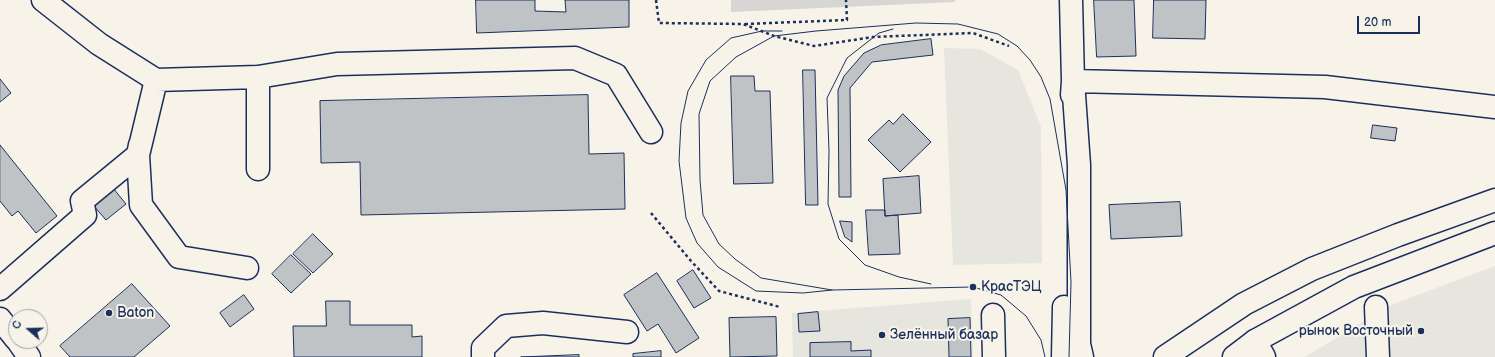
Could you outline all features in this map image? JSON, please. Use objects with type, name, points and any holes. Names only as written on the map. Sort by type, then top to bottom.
[{"type":"main road","points":[[43,0],[99,44],[156,80],[258,77],[338,64],[576,58],[616,75],[651,132]]},
{"type":"main road","points":[[1071,0],[1073,81],[1079,165],[1079,344],[1082,357]]},
{"type":"main road","points":[[258,77],[258,169]]},
{"type":"main road","points":[[156,80],[138,155],[141,206],[178,257],[247,268]]},
{"type":"main road","points":[[1073,81],[1324,87],[1495,107]]},
{"type":"main road","points":[[1063,357],[1066,190],[1073,81]]},
{"type":"main road","points":[[0,289],[85,215],[82,201],[138,155]]},
{"type":"main road","points":[[1165,357],[1244,304],[1312,269],[1398,235],[1495,200]]},
{"type":"main road","points":[[1234,357],[1260,349],[1354,287],[1495,233]]},
{"type":"main road","points":[[1376,307],[1378,357]]},
{"type":"main road","points":[[993,315],[994,357]]},
{"type":"main road","points":[[0,319],[8,329]]},
{"type":"main road","points":[[483,357],[483,348],[506,326],[543,323],[627,332]]},
{"type":"path","points":[[656,0],[659,24],[742,24],[847,20],[846,0]]},
{"type":"path","points":[[742,24],[774,36],[814,46],[873,37],[973,33],[1009,46]]},
{"type":"path","points":[[651,213],[691,261],[719,291],[780,307]]},
{"type":"shaded area","points":[[731,0],[955,0],[955,2],[731,12]]},
{"type":"shaded area","points":[[944,48],[980,49],[1018,70],[1041,127],[1042,263],[953,265]]},
{"type":"shaded area","name":"рынок Восточный","points":[[1495,266],[1495,357],[1305,357],[1391,305]]},
{"type":"shaded area","name":"Зелённый базар","points":[[971,299],[973,357],[793,357],[792,313]]},
{"type":"building","points":[[476,0],[535,0],[535,11],[566,12],[565,0],[629,0],[629,27],[477,33]]},
{"type":"building","points":[[1094,0],[1134,0],[1136,56],[1097,57]]},
{"type":"building","points":[[1154,0],[1206,0],[1205,39],[1153,38]]},
{"type":"building","points":[[931,39],[933,55],[872,62],[850,88],[851,197],[839,197],[838,90],[844,76],[864,53],[881,45]]},
{"type":"building","points":[[803,70],[815,70],[818,205],[806,205]]},
{"type":"building","points":[[731,76],[754,76],[755,91],[770,91],[773,183],[734,184]]},
{"type":"building","points":[[0,79],[11,93],[0,102]]},
{"type":"building","points":[[588,95],[589,154],[624,153],[625,209],[361,215],[360,162],[321,163],[320,101]]},
{"type":"building","points":[[903,114],[931,142],[900,172],[868,140],[889,120],[893,124]]},
{"type":"building","points":[[1373,125],[1397,128],[1395,141],[1371,138]]},
{"type":"building","points":[[0,145],[57,216],[36,233],[18,211],[12,216],[0,201]]},
{"type":"building","points":[[919,176],[921,213],[885,216],[883,179]]},
{"type":"building","points":[[113,188],[126,204],[106,220],[93,205]]},
{"type":"building","points":[[1180,202],[1182,236],[1111,239],[1109,205]]},
{"type":"building","points":[[866,210],[885,210],[885,216],[898,215],[900,254],[869,255]]},
{"type":"building","points":[[840,221],[852,222],[852,242],[845,237]]},
{"type":"building","points":[[313,234],[333,254],[313,273],[293,254]]},
{"type":"building","points":[[291,255],[311,274],[291,293],[272,274]]},
{"type":"building","points":[[693,270],[711,298],[694,308],[677,281]]},
{"type":"building","points":[[657,273],[699,338],[676,353],[658,324],[647,331],[624,295]]},
{"type":"building","points":[[132,284],[170,326],[134,357],[70,357],[60,346]]},
{"type":"building","points":[[244,295],[254,309],[230,327],[220,313]]},
{"type":"building","points":[[326,301],[350,301],[350,325],[412,325],[412,337],[422,336],[422,357],[294,357],[293,326],[326,326]]},
{"type":"building","points":[[818,312],[820,331],[799,332],[798,314]]},
{"type":"building","points":[[776,317],[777,356],[730,357],[729,318]]},
{"type":"building","points":[[970,318],[971,357],[949,357],[948,319]]},
{"type":"building","points":[[851,342],[851,351],[871,350],[871,357],[810,357],[810,343]]},
{"type":"building","points":[[661,351],[661,357],[633,357],[633,354]]},
{"type":"building","points":[[579,355],[579,357],[521,357]]},
{"type":"tram line","points":[[832,290],[761,278],[735,259],[719,244],[703,215],[700,180],[699,114],[710,81],[736,57],[774,36],[916,23],[958,24],[998,34],[1017,46],[1030,60],[1041,77],[1050,99],[1066,190],[1071,282],[1069,357]]},
{"type":"tram line","points":[[893,29],[879,33],[847,58],[827,98],[829,151],[828,204],[839,239],[865,265],[899,277],[931,284]]},
{"type":"tram line","points":[[782,31],[762,31],[731,38],[706,60],[688,91],[681,123],[679,161],[686,218],[697,243],[718,267],[756,291],[803,293],[832,290],[973,287],[1001,295],[1026,316],[1041,340],[1045,357]]},
{"type":"place","name":"КрасТЭЦ","points":[[973,287]]},
{"type":"place","name":"Baton","points":[[109,313]]},
{"type":"place","name":"рынок Восточный","points":[[1421,331]]},
{"type":"place","name":"Зелённый базар","points":[[882,335]]}]
